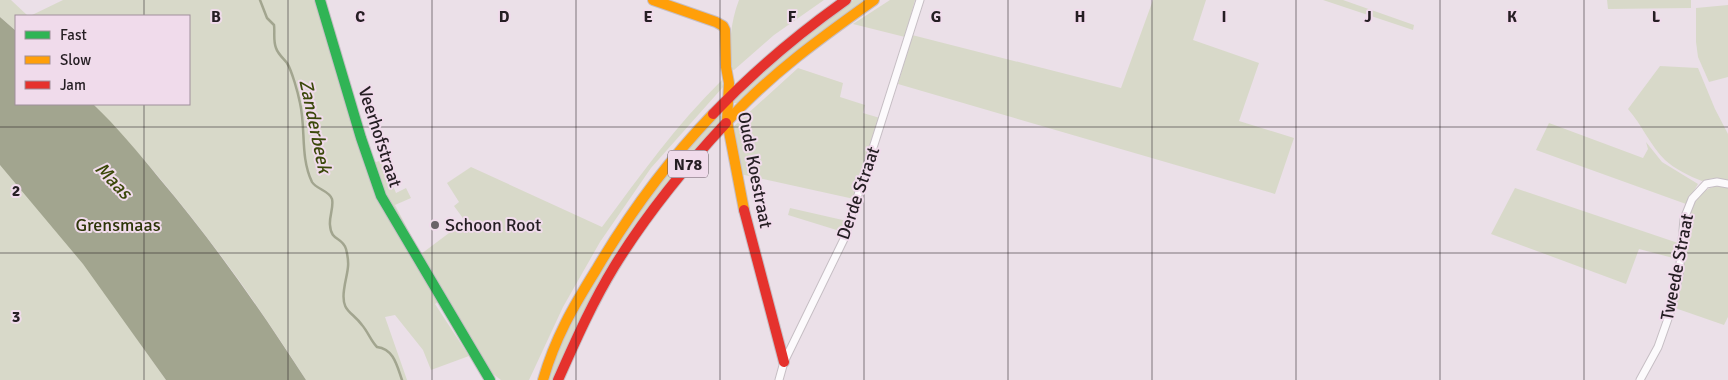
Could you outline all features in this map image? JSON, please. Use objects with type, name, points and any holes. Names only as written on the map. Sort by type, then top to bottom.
[{"type":"main road","name":"Veerhofstraat","points":[[320,0],[360,138],[381,196],[491,380]]},
{"type":"main road","name":"Oude Koestraat","points":[[653,0],[723,26],[729,83],[727,121],[744,210],[784,362]]},
{"type":"main road","name":"N78","points":[[543,380],[552,350],[604,254],[683,146],[727,99],[765,64],[804,31],[846,0]]},
{"type":"main road","name":"N78","points":[[558,380],[591,308],[618,261],[644,221],[672,184],[727,121],[764,85],[807,47],[874,0]]},
{"type":"street","name":"Derde Straat","points":[[779,380],[784,362],[844,239],[920,0]]},
{"type":"street","name":"Tweede Straat","points":[[1640,380],[1658,347],[1675,294],[1679,275],[1684,219],[1692,200],[1706,184],[1717,182],[1728,184]]},
{"type":"shaded area","points":[[0,0],[11,0],[27,15],[15,15],[15,30],[0,17]]},
{"type":"shaded area","points":[[63,0],[317,0],[360,151],[377,201],[386,196],[373,163],[382,160],[396,193],[406,188],[411,198],[395,205],[421,254],[465,221],[454,206],[459,202],[447,183],[471,167],[602,227],[659,151],[689,115],[722,80],[723,87],[651,168],[600,242],[563,307],[529,380],[501,380],[493,374],[444,298],[435,304],[469,356],[431,370],[423,350],[395,315],[385,317],[407,380],[306,380],[258,307],[207,237],[152,169],[94,105],[190,105],[190,15],[32,15]]},
{"type":"shaded area","points":[[739,0],[824,0],[774,35],[734,70],[729,68],[730,42],[732,25]]},
{"type":"shaded area","points":[[853,0],[865,0],[739,103],[734,103],[733,101],[775,61]]},
{"type":"shaded area","points":[[890,0],[915,0],[905,37],[853,24]]},
{"type":"shaded area","points":[[1153,0],[1206,0],[1193,40],[1259,63],[1239,121],[1294,138],[1275,194],[898,84],[912,35],[1121,88]]},
{"type":"shaded area","points":[[1323,0],[1343,0],[1414,25],[1413,30]]},
{"type":"shaded area","points":[[1607,0],[1691,0],[1691,8],[1608,9]]},
{"type":"shaded area","points":[[1728,5],[1728,77],[1709,82],[1698,57],[1696,8]]},
{"type":"shaded area","points":[[1660,66],[1698,68],[1728,134],[1728,180],[1713,178],[1702,181],[1687,175],[1673,166],[1660,154],[1628,109]]},
{"type":"shaded area","points":[[798,68],[843,83],[840,97],[865,105],[863,113],[880,118],[854,199],[740,174],[733,127]]},
{"type":"shaded area","points":[[718,114],[722,117],[722,120],[676,173],[553,380],[546,380],[582,302],[620,238],[660,183]]},
{"type":"shaded area","points":[[1549,123],[1643,158],[1648,149],[1646,142],[1662,162],[1698,184],[1686,204],[1536,150]]},
{"type":"shaded area","points":[[0,141],[144,349],[166,380],[0,380]]},
{"type":"shaded area","points":[[1720,185],[1728,187],[1728,317],[1724,325],[1675,308],[1682,282],[1685,240],[1691,211],[1697,199],[1706,190]]},
{"type":"shaded area","points":[[1515,188],[1678,243],[1677,259],[1639,249],[1626,284],[1491,234]]},
{"type":"shaded area","points":[[790,208],[847,221],[843,232],[788,215]]},
{"type":"water","name":"Grensmaas","points":[[0,17],[15,30],[15,105],[94,105],[135,149],[199,227],[254,302],[306,380],[166,380],[83,264],[0,165]]},
{"type":"waterway","name":"Zanderbeek","points":[[260,0],[267,18],[274,25],[277,50],[287,63],[293,77],[302,113],[308,172],[312,182],[331,196],[330,222],[332,234],[342,242],[346,249],[348,266],[344,303],[377,347],[383,348],[391,355],[402,380]]},
{"type":"traffic: fast","points":[[320,0],[361,138],[381,196],[490,380]]},
{"type":"traffic: slow","points":[[653,0],[716,22],[723,26],[725,30],[726,67],[729,83],[727,121],[744,210]]},
{"type":"traffic: slow","points":[[726,123],[778,73],[874,0]]},
{"type":"traffic: slow","points":[[543,380],[565,323],[609,249],[665,169],[713,114]]},
{"type":"traffic: jam","points":[[713,114],[777,54],[846,0]]},
{"type":"traffic: jam","points":[[558,380],[591,309],[626,248],[666,192],[726,123]]},
{"type":"traffic: jam","points":[[744,210],[784,362]]},
{"type":"place","name":"Schoon Root","points":[[435,225]]},
{"type":"water label","name":"Maas","points":[[114,180]]}]
